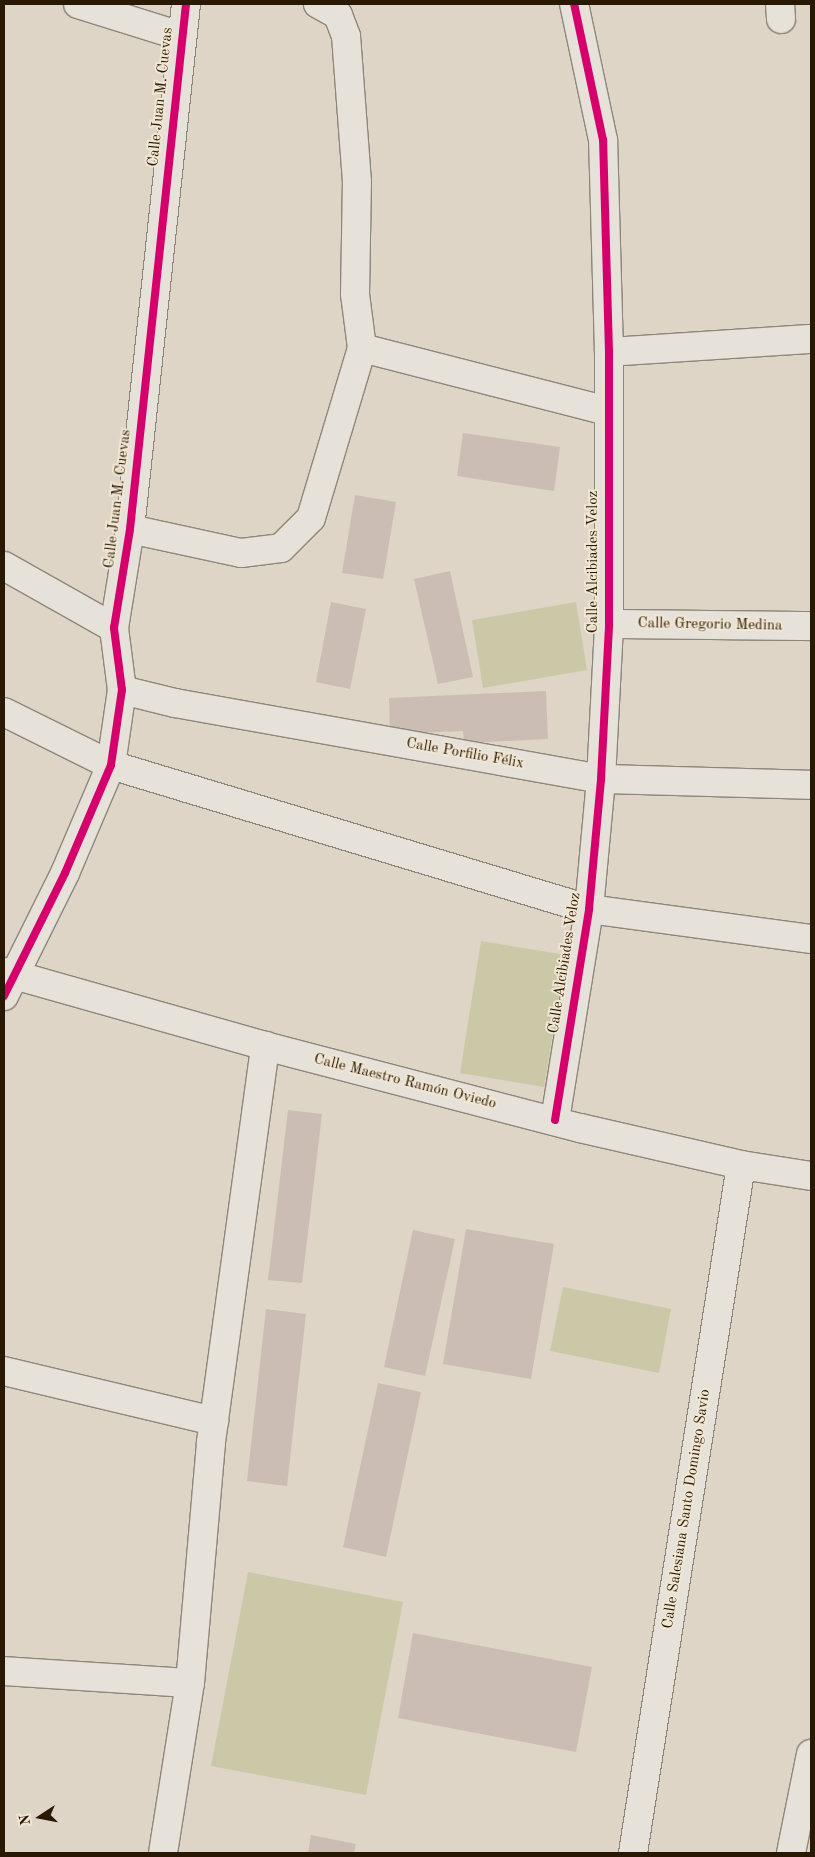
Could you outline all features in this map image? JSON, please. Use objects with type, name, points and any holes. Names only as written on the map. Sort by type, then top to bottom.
[{"type":"street","points":[[78,4],[181,36]]},
{"type":"street","name":"Calle Juan M. Cuevas","points":[[7,981],[65,873],[111,765],[122,690],[114,628],[130,529],[181,36],[186,4]]},
{"type":"street","points":[[130,529],[241,554],[281,548],[311,518],[362,348],[355,294],[357,182],[346,36],[338,14],[318,4]]},
{"type":"street","name":"Calle Alcibiades Veloz","points":[[555,1120],[589,909],[601,778],[609,624],[609,352],[603,140],[574,4]]},
{"type":"street","points":[[609,352],[811,339]]},
{"type":"street","points":[[362,348],[608,412]]},
{"type":"street","points":[[4,566],[114,628]]},
{"type":"street","name":"Calle Gregorio Medina","points":[[609,624],[811,626]]},
{"type":"street","name":"Calle Porfilio Félix","points":[[122,690],[175,703],[601,778],[811,785]]},
{"type":"street","points":[[4,712],[111,765],[589,909],[811,939]]},
{"type":"street","name":"Calle Maestro Ramón Oviedo","points":[[7,981],[555,1120],[741,1165],[811,1176]]},
{"type":"street","points":[[163,1853],[190,1683],[214,1421],[265,1046]]},
{"type":"street","name":"Calle Salesiana Santo Domingo Savio","points":[[633,1853],[741,1165]]},
{"type":"street","points":[[4,1371],[214,1421]]},
{"type":"street","points":[[4,1671],[190,1683]]},
{"type":"street","points":[[791,1853],[811,1754]]},
{"type":"shaded area","points":[[576,602],[587,670],[483,688],[472,620]]},
{"type":"shaded area","points":[[481,941],[566,955],[544,1087],[460,1073]]},
{"type":"shaded area","points":[[563,1287],[671,1309],[659,1373],[550,1351]]},
{"type":"shaded area","points":[[248,1572],[403,1602],[366,1795],[211,1766]]},
{"type":"building","points":[[463,433],[560,447],[554,491],[457,476]]},
{"type":"building","points":[[355,495],[396,502],[383,579],[342,573]]},
{"type":"building","points":[[450,571],[473,677],[438,684],[414,579]]},
{"type":"building","points":[[331,602],[366,609],[350,689],[316,682]]},
{"type":"building","points":[[546,691],[548,739],[464,743],[463,731],[390,734],[389,698]]},
{"type":"building","points":[[288,1110],[322,1114],[302,1283],[268,1280]]},
{"type":"building","points":[[466,1229],[554,1244],[531,1379],[443,1364]]},
{"type":"building","points":[[413,1230],[455,1239],[425,1376],[384,1367]]},
{"type":"building","points":[[266,1309],[306,1314],[287,1486],[247,1481]]},
{"type":"building","points":[[378,1383],[421,1392],[386,1557],[343,1547]]},
{"type":"building","points":[[413,1633],[592,1667],[576,1752],[398,1718]]},
{"type":"building","points":[[311,1835],[356,1844],[354,1853],[308,1853]]},
{"type":"cycle path","points":[[4,996],[65,873],[111,765],[122,690],[114,628],[130,529],[186,4]]},
{"type":"cycle path","points":[[555,1120],[589,909],[601,779],[609,624],[609,352],[603,140],[574,4]]}]
